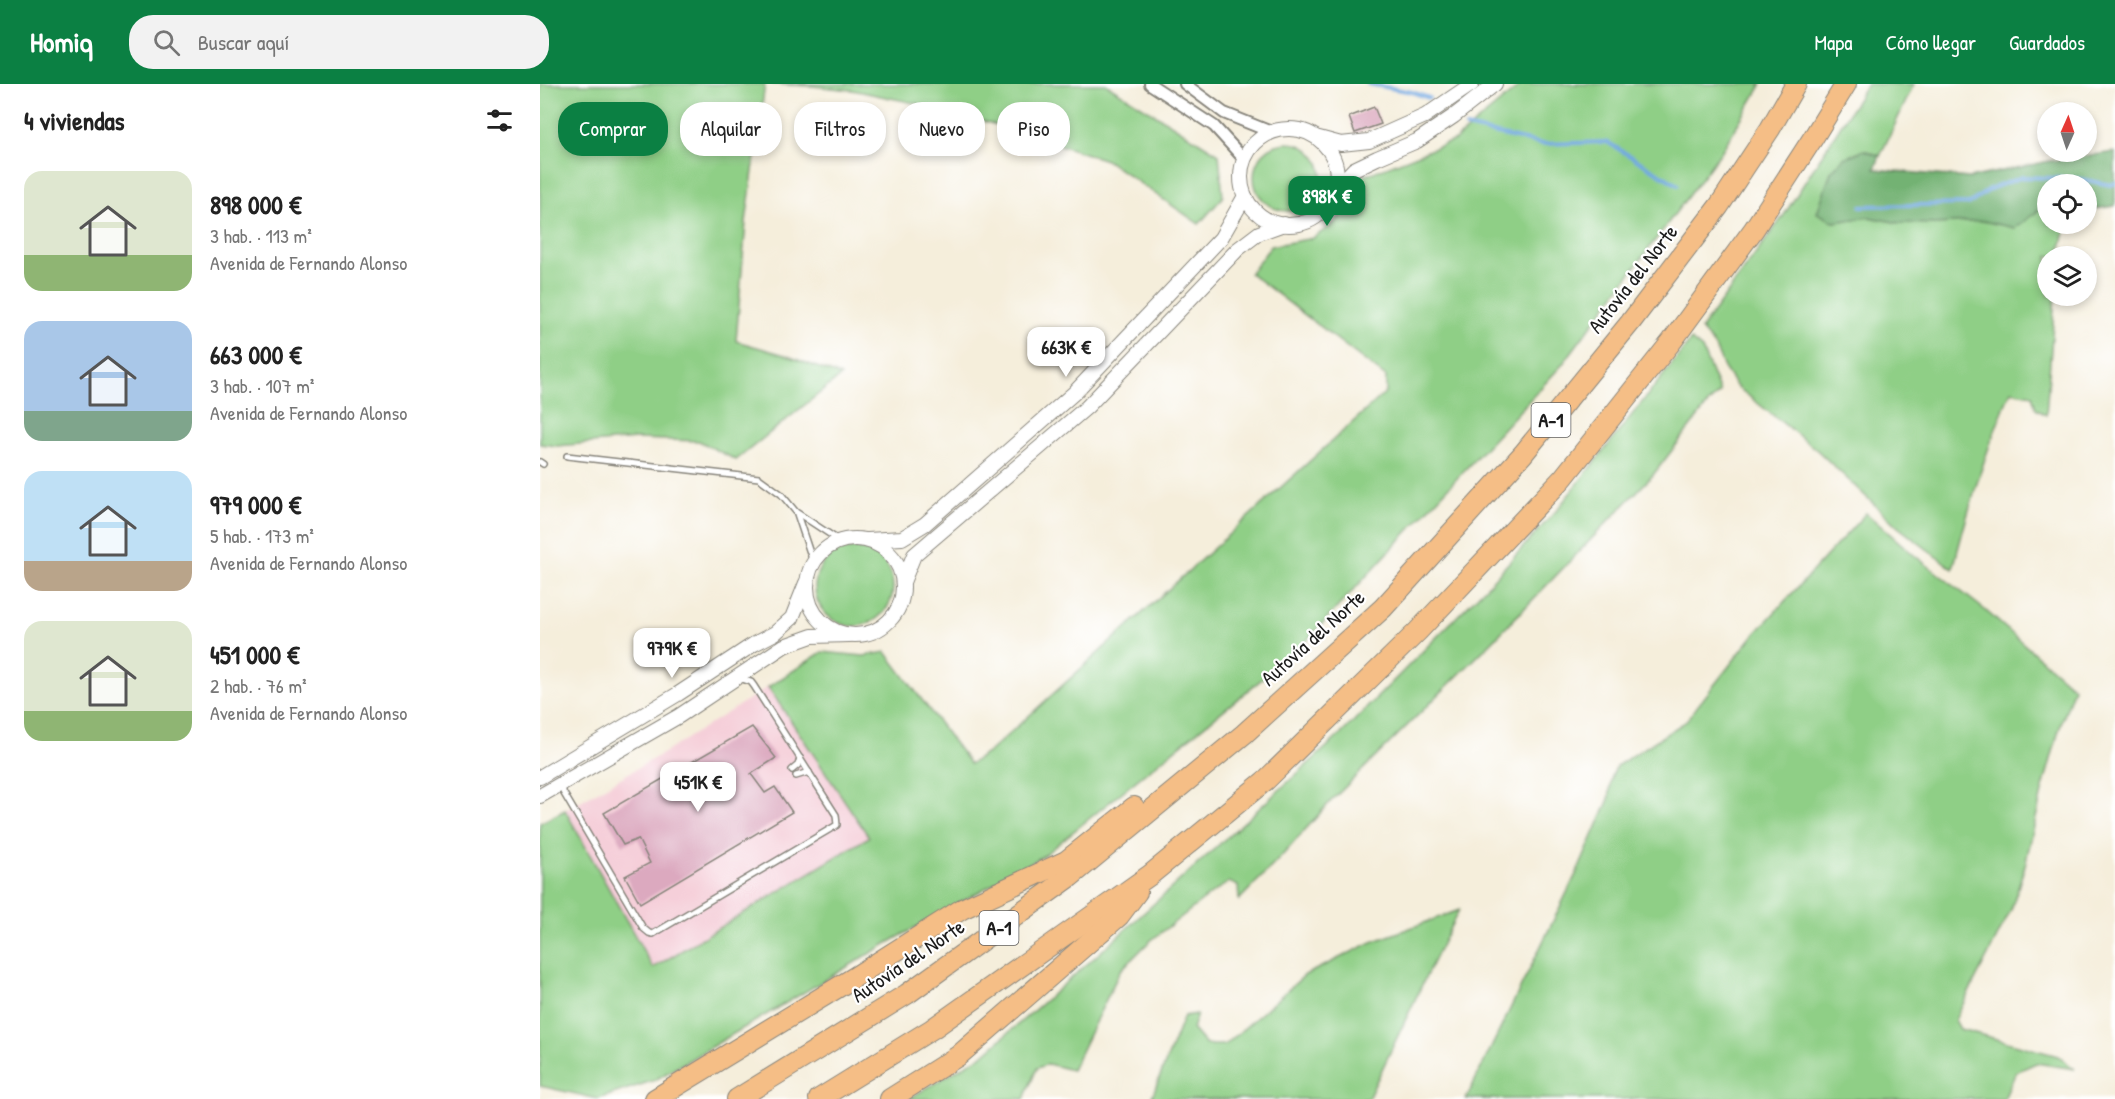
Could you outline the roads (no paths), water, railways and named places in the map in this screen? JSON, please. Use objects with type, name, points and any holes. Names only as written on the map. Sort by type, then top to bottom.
[{"type":"highway","name":"Autovía del Norte","points":[[738,1099],[907,994],[1070,877],[1244,734],[1383,608],[1523,454],[1630,323],[1719,206],[1770,129],[1796,84]]},
{"type":"highway","name":"A-1","points":[[819,1099],[932,1029],[1150,875],[1266,780],[1418,631],[1563,478],[1672,341],[1754,229],[1846,84]]},
{"type":"highway","points":[[655,1099],[962,909],[1066,861],[1173,777],[1244,734]]},
{"type":"highway","points":[[890,1099],[958,1056],[1025,999],[1119,916],[1150,875]]},
{"type":"highway","points":[[640,1099],[711,1064]]},
{"type":"street","points":[[1150,84],[1214,126],[1244,159]]},
{"type":"street","points":[[1185,84],[1224,113],[1271,132]]},
{"type":"street","points":[[1318,138],[1328,148],[1337,175],[1330,201],[1316,216],[1298,224],[1284,224],[1265,218],[1257,212],[1245,196],[1241,177],[1244,159],[1260,138],[1271,132],[1287,129],[1303,131],[1341,144],[1369,141],[1425,116],[1472,84]]},
{"type":"street","points":[[1335,189],[1354,169],[1417,141],[1495,84]]},
{"type":"street","points":[[540,777],[775,633],[792,618],[813,562],[829,546],[840,541],[854,539],[902,538],[925,524],[1074,393],[1221,238],[1245,196]]},
{"type":"street","points":[[903,582],[914,555],[1087,407],[1238,249],[1259,233],[1284,224]]},
{"type":"street","points":[[540,796],[679,716],[784,646],[812,636],[862,635],[874,632],[889,621],[900,606],[903,594],[900,568],[892,556],[868,540]]},
{"type":"street","points":[[806,583],[810,605],[822,624],[835,632],[849,635]]},
{"type":"lane","points":[[567,456],[759,478],[781,494],[796,512],[840,541]]},
{"type":"lane","points":[[796,512],[813,562]]},
{"type":"lane","points":[[563,784],[563,792],[644,928],[653,934],[837,825],[836,815],[754,686],[751,682],[737,678]]},
{"type":"lane","points":[[792,770],[798,765],[800,758]]},
{"type":"lane","points":[[796,776],[809,772]]},
{"type":"waterway","points":[[1368,84],[1412,92],[1429,98]]},
{"type":"waterway","points":[[1466,127],[1542,144],[1607,142],[1678,185]]},
{"type":"waterway","points":[[1861,206],[1969,204],[1990,189],[2022,177],[2080,179],[2111,185],[2115,183]]}]
